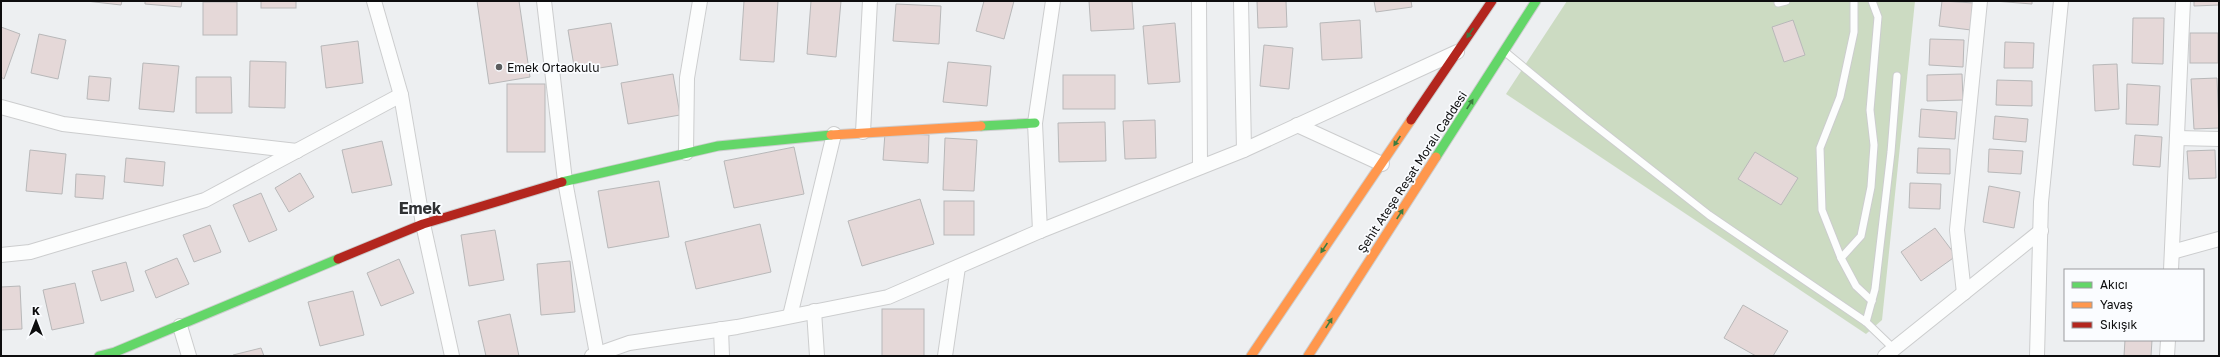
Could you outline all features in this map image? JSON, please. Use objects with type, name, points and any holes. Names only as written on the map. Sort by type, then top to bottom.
[{"type":"street","points":[[374,1],[401,95],[423,224],[452,356]]},
{"type":"street","points":[[544,1],[565,181],[594,355],[629,343],[721,329],[888,297],[1040,231],[1244,150],[1458,51]]},
{"type":"street","points":[[686,153],[687,78],[700,1]]},
{"type":"street","points":[[863,132],[870,1]]},
{"type":"street","points":[[1040,231],[1035,123],[1052,1]]},
{"type":"street","points":[[1199,1],[1200,167]]},
{"type":"street","points":[[1241,1],[1244,150]]},
{"type":"street","points":[[1251,356],[1492,1]]},
{"type":"street","name":"Şehit Ateşe Reşat Moralı Caddesi","points":[[1308,356],[1536,1]]},
{"type":"street","points":[[1964,293],[1957,230],[1980,1]]},
{"type":"street","points":[[2038,356],[2042,194],[2061,1]]},
{"type":"street","points":[[2171,269],[2183,1]]},
{"type":"street","points":[[1,255],[30,252],[205,200],[401,95]]},
{"type":"street","points":[[1,107],[62,124],[297,151]]},
{"type":"street","points":[[99,356],[115,352],[180,326],[423,224],[565,181],[718,146],[834,134],[1035,123]]},
{"type":"street","points":[[1297,125],[1382,164]]},
{"type":"street","points":[[790,316],[834,134]]},
{"type":"street","points":[[2177,138],[2219,139]]},
{"type":"street","points":[[1889,352],[2041,231]]},
{"type":"street","points":[[2172,252],[2219,239]]},
{"type":"street","points":[[945,356],[958,266]]},
{"type":"street","points":[[814,311],[816,356]]},
{"type":"street","points":[[180,326],[189,356]]},
{"type":"street","points":[[721,329],[722,356]]},
{"type":"street","points":[[2167,356],[2168,341]]},
{"type":"lane","points":[[1778,3],[1786,1]]},
{"type":"lane","points":[[1854,1],[1854,32],[1840,97],[1820,148],[1822,210],[1841,258],[1856,286],[1872,301]]},
{"type":"lane","points":[[1841,258],[1861,236],[1871,187],[1874,145],[1870,110],[1878,17],[1872,1]]},
{"type":"lane","points":[[1504,51],[1584,117],[1709,215],[1866,322],[1889,352]]},
{"type":"lane","points":[[1866,322],[1875,288],[1891,152],[1897,76]]},
{"type":"green space","points":[[1567,1],[1915,1],[1882,320],[1866,334],[1506,94]]},
{"type":"building","points":[[86,1],[122,1],[121,5]]},
{"type":"building","points":[[145,1],[182,1],[181,7],[145,4]]},
{"type":"building","points":[[261,1],[296,1],[296,8],[261,8]]},
{"type":"building","points":[[477,1],[519,1],[530,77],[489,84]]},
{"type":"building","points":[[744,1],[778,1],[774,62],[740,60]]},
{"type":"building","points":[[811,1],[841,1],[836,57],[807,54]]},
{"type":"building","points":[[984,1],[1014,1],[1004,39],[976,31]]},
{"type":"building","points":[[1089,1],[1132,1],[1134,29],[1091,31]]},
{"type":"building","points":[[1257,1],[1286,1],[1287,27],[1258,28]]},
{"type":"building","points":[[1374,1],[1411,1],[1412,7],[1376,12]]},
{"type":"building","points":[[1942,1],[1974,3],[1971,30],[1939,26]]},
{"type":"building","points":[[1994,1],[2032,1],[2032,4]]},
{"type":"building","points":[[2194,1],[2219,1],[2219,5],[2194,6]]},
{"type":"building","points":[[203,2],[237,2],[237,35],[203,35]]},
{"type":"building","points":[[896,4],[941,6],[939,44],[893,41]]},
{"type":"building","points":[[2133,18],[2164,18],[2163,64],[2132,63]]},
{"type":"building","points":[[1360,20],[1362,58],[1322,60],[1320,23]]},
{"type":"building","points":[[1793,20],[1805,55],[1784,62],[1772,27]]},
{"type":"building","points":[[611,23],[618,65],[575,72],[568,30]]},
{"type":"building","points":[[1175,23],[1180,82],[1148,84],[1143,26]]},
{"type":"building","points":[[1,27],[20,34],[4,79],[1,77]]},
{"type":"building","points":[[2190,33],[2218,33],[2218,63],[2190,63]]},
{"type":"building","points":[[39,34],[66,40],[58,79],[31,73]]},
{"type":"building","points":[[1930,39],[1964,40],[1963,67],[1929,65]]},
{"type":"building","points":[[358,41],[363,83],[326,88],[321,46]]},
{"type":"building","points":[[2005,42],[2034,43],[2033,68],[2004,68]]},
{"type":"building","points":[[1264,45],[1293,48],[1289,89],[1260,86]]},
{"type":"building","points":[[250,61],[286,62],[285,108],[249,107]]},
{"type":"building","points":[[948,62],[991,66],[987,106],[943,102]]},
{"type":"building","points":[[143,63],[179,66],[174,112],[139,109]]},
{"type":"building","points":[[2117,64],[2119,109],[2095,111],[2093,65]]},
{"type":"building","points":[[673,74],[680,115],[628,124],[621,83]]},
{"type":"building","points":[[1962,74],[1963,100],[1927,101],[1927,75]]},
{"type":"building","points":[[1063,75],[1115,75],[1115,109],[1063,109]]},
{"type":"building","points":[[89,76],[111,78],[109,101],[87,99]]},
{"type":"building","points":[[196,77],[231,77],[232,113],[196,113]]},
{"type":"building","points":[[2217,78],[2219,128],[2194,129],[2191,79]]},
{"type":"building","points":[[1997,80],[2032,81],[2032,106],[1996,105]]},
{"type":"building","points":[[507,84],[545,84],[545,152],[507,152]]},
{"type":"building","points":[[2127,84],[2160,86],[2158,125],[2126,124]]},
{"type":"building","points":[[1921,109],[1957,112],[1955,139],[1919,137]]},
{"type":"building","points":[[1995,116],[2028,119],[2026,142],[1993,139]]},
{"type":"building","points":[[1155,120],[1156,158],[1125,159],[1123,121]]},
{"type":"building","points":[[1105,122],[1106,161],[1059,162],[1058,123]]},
{"type":"building","points":[[885,133],[929,135],[928,163],[883,160]]},
{"type":"building","points":[[2135,135],[2162,137],[2160,167],[2133,165]]},
{"type":"building","points":[[945,138],[977,140],[974,191],[943,190]]},
{"type":"building","points":[[382,141],[392,185],[352,193],[342,150]]},
{"type":"building","points":[[794,147],[804,194],[734,208],[724,161]]},
{"type":"building","points":[[1918,148],[1950,149],[1950,174],[1917,173]]},
{"type":"building","points":[[1989,149],[2023,151],[2021,174],[1988,172]]},
{"type":"building","points":[[30,150],[66,154],[62,194],[26,191]]},
{"type":"building","points":[[2215,150],[2216,178],[2189,179],[2187,151]]},
{"type":"building","points":[[1755,152],[1798,178],[1781,205],[1738,179]]},
{"type":"building","points":[[126,158],[165,162],[163,186],[124,182]]},
{"type":"building","points":[[300,173],[314,197],[289,212],[275,188]]},
{"type":"building","points":[[76,174],[105,176],[103,199],[75,197]]},
{"type":"building","points":[[659,181],[669,237],[608,248],[598,191]]},
{"type":"building","points":[[1910,183],[1941,184],[1940,209],[1909,208]]},
{"type":"building","points":[[1989,186],[2020,192],[2014,228],[1983,222]]},
{"type":"building","points":[[261,193],[277,230],[249,242],[233,205]]},
{"type":"building","points":[[920,199],[934,244],[862,266],[848,221]]},
{"type":"building","points":[[944,201],[974,201],[974,235],[944,235]]},
{"type":"building","points":[[760,224],[771,272],[696,289],[685,242]]},
{"type":"building","points":[[210,225],[221,252],[194,262],[183,235]]},
{"type":"building","points":[[1935,228],[1956,256],[1921,281],[1901,252]]},
{"type":"building","points":[[495,230],[504,280],[469,286],[461,235]]},
{"type":"building","points":[[177,258],[189,284],[156,298],[145,271]]},
{"type":"building","points":[[399,259],[414,293],[381,306],[367,273]]},
{"type":"building","points":[[570,261],[575,312],[541,315],[537,264]]},
{"type":"building","points":[[126,262],[134,291],[101,301],[92,271]]},
{"type":"building","points":[[75,283],[84,323],[52,330],[43,290]]},
{"type":"building","points":[[20,286],[22,329],[1,330],[1,287]]},
{"type":"building","points":[[353,291],[364,335],[320,346],[308,302]]},
{"type":"building","points":[[1743,305],[1788,331],[1773,356],[1756,356],[1724,338]]},
{"type":"building","points":[[882,309],[924,309],[924,356],[882,356]]},
{"type":"building","points":[[510,314],[519,356],[486,356],[478,321]]},
{"type":"building","points":[[2125,341],[2152,341],[2151,356],[2124,356]]},
{"type":"building","points":[[261,348],[264,356],[233,356],[233,355]]},
{"type":"traffic: fast","points":[[1436,157],[1536,1]]},
{"type":"traffic: fast","points":[[981,126],[1035,123]]},
{"type":"traffic: fast","points":[[562,182],[718,146],[831,135]]},
{"type":"traffic: fast","points":[[99,356],[115,352],[338,259]]},
{"type":"traffic: slow","points":[[1251,356],[1411,120]]},
{"type":"traffic: slow","points":[[831,135],[981,126]]},
{"type":"traffic: slow","points":[[1308,356],[1436,157]]},
{"type":"traffic: jam","points":[[1411,120],[1492,1]]},
{"type":"traffic: jam","points":[[338,259],[423,224],[562,182]]},
{"type":"place","name":"Emek Ortaokulu","points":[[499,67]]},
{"type":"district","name":"Emek","points":[[420,208]]}]
